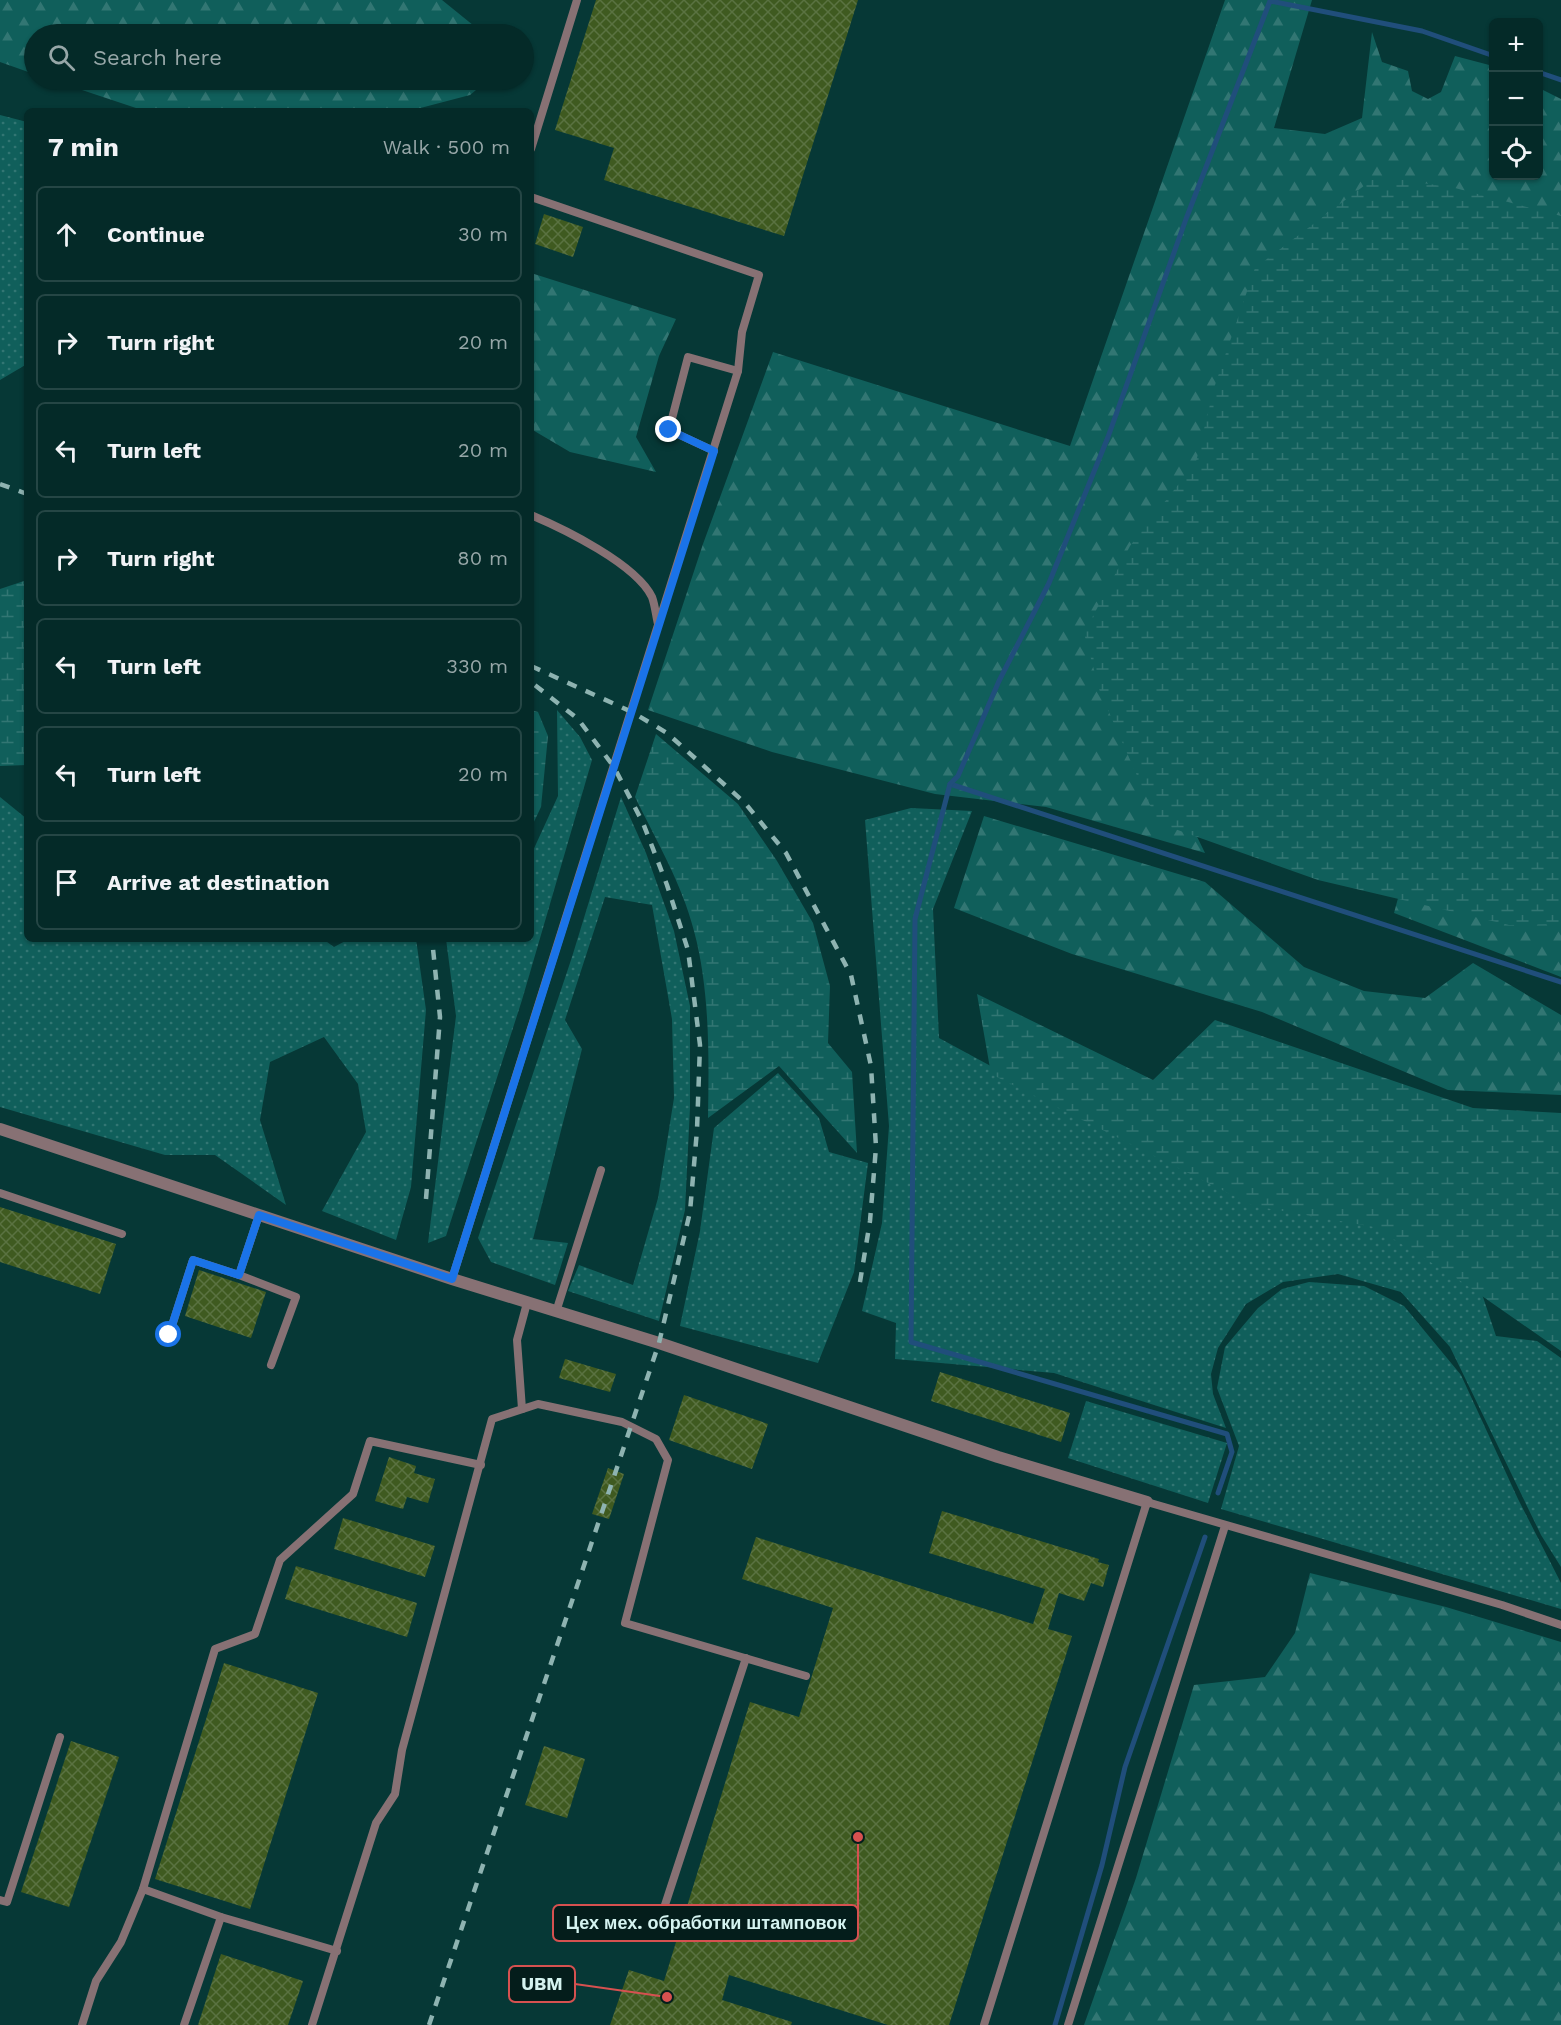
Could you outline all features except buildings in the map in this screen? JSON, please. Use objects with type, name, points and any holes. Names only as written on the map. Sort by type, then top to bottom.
[{"type":"street","points":[[0,1130],[998,1457],[1147,1502]]},
{"type":"lane","points":[[534,139],[578,0]]},
{"type":"lane","points":[[452,1279],[714,451],[738,371],[742,332],[759,275],[534,198]]},
{"type":"lane","points":[[714,451],[669,430],[688,357],[738,371]]},
{"type":"lane","points":[[534,516],[571,532],[638,578],[652,598],[658,625]]},
{"type":"lane","points":[[556,1312],[601,1170]]},
{"type":"lane","points":[[0,1193],[122,1234]]},
{"type":"lane","points":[[239,1275],[259,1215]]},
{"type":"lane","points":[[169,1335],[193,1260],[296,1297],[271,1365]]},
{"type":"lane","points":[[522,1409],[517,1340],[527,1303]]},
{"type":"lane","points":[[312,2025],[376,1823],[395,1794],[402,1750],[492,1419],[538,1404],[622,1422],[656,1438],[669,1460],[625,1623],[806,1676]]},
{"type":"lane","points":[[82,2025],[96,1981],[121,1942],[143,1890],[215,1649],[255,1634],[280,1560],[353,1494],[370,1441],[481,1465]]},
{"type":"lane","points":[[984,2025],[1147,1502],[1502,1605],[1561,1625]]},
{"type":"lane","points":[[1068,2025],[1225,1526]]},
{"type":"lane","points":[[663,1911],[746,1658]]},
{"type":"lane","points":[[0,1900],[7,1902],[60,1737]]},
{"type":"lane","points":[[143,1890],[221,1917],[337,1951]]},
{"type":"lane","points":[[184,2025],[221,1917]]},
{"type":"green space","points":[[0,0],[442,0],[472,24],[24,24],[24,70],[0,62]]},
{"type":"green space","points":[[1225,0],[1312,0],[1274,128],[1325,134],[1362,118],[1372,32],[1382,62],[1408,71],[1412,91],[1428,99],[1441,92],[1455,56],[1489,65],[1489,180],[1543,180],[1543,90],[1561,99],[1561,977],[1394,913],[1410,854],[1169,779],[1205,853],[1046,807],[935,794],[772,752],[648,710],[703,544],[773,352],[1070,446]]},
{"type":"green space","points":[[82,90],[476,90],[470,95],[420,108],[136,108]]},
{"type":"green space","points":[[0,115],[24,121],[24,366],[0,380]]},
{"type":"green space","points":[[1377,176],[1455,188],[1561,216],[1561,924],[1509,925],[1318,880],[1158,823],[1100,692],[1084,633],[1130,546],[1196,462],[1214,388],[1255,268]]},
{"type":"green space","points":[[534,274],[676,319],[659,356],[636,437],[656,472],[570,452],[534,431]]},
{"type":"green space","points":[[24,581],[24,765],[0,766],[0,589]]},
{"type":"green space","points":[[557,710],[580,737],[592,760],[522,1000],[446,1236],[428,1243],[456,1016],[446,942],[534,942],[534,848],[558,796]]},
{"type":"green space","points":[[534,711],[538,712],[548,736],[541,807],[534,822]]},
{"type":"green space","points":[[656,734],[738,804],[777,861],[813,923],[830,986],[828,1043],[852,1072],[857,1153],[779,1066],[708,1118],[706,1000],[694,931],[683,896],[635,797]]},
{"type":"green space","points":[[0,797],[24,817],[24,942],[327,942],[334,947],[343,942],[416,942],[426,1010],[411,1187],[396,1240],[322,1211],[366,1132],[358,1084],[324,1037],[270,1062],[260,1120],[286,1205],[215,1155],[165,1155],[0,1107]]},
{"type":"green space","points":[[621,797],[646,853],[674,931],[690,1006],[690,1108],[685,1210],[659,1321],[568,1291],[579,1265],[633,1285],[658,1198],[674,1098],[672,1019],[652,905],[605,897],[565,1020],[582,1049],[533,1239],[568,1243],[555,1285],[491,1262],[478,1238],[572,957]]},
{"type":"green space","points":[[911,808],[972,811],[933,909],[939,1038],[1074,1111],[1366,1210],[1480,1288],[1496,1336],[1537,1341],[1561,1358],[1561,1567],[1541,1535],[1450,1347],[1401,1292],[1338,1274],[1283,1282],[1246,1304],[1218,1348],[1211,1374],[1213,1394],[1226,1428],[1054,1373],[895,1359],[896,1323],[862,1311],[882,1223],[889,1126],[865,820]]},
{"type":"green space","points":[[984,816],[1205,882],[1304,967],[1364,991],[1425,998],[1473,963],[1561,1015],[1561,1095],[1448,1090],[1262,1012],[1072,954],[954,908]]},
{"type":"green space","points":[[977,994],[1153,1080],[1215,1020],[1473,1108],[1561,1113],[1561,1351],[1459,1280],[1374,1227],[1254,1206],[991,1074]]},
{"type":"green space","points":[[778,1073],[819,1118],[829,1152],[868,1163],[854,1272],[818,1363],[680,1326],[700,1231],[714,1128]]},
{"type":"green space","points":[[1309,1282],[1364,1286],[1404,1306],[1461,1375],[1518,1499],[1561,1583],[1561,1609],[1221,1509],[1239,1446],[1217,1388],[1225,1347],[1258,1308],[1282,1289]]},
{"type":"green space","points":[[1086,1401],[1227,1443],[1208,1503],[1068,1458]]},
{"type":"green space","points":[[1310,1573],[1446,1607],[1561,1642],[1561,2025],[1084,2025],[1136,1878],[1194,1685],[1265,1677],[1295,1633]]},
{"type":"waterway","points":[[1218,1493],[1232,1452],[1227,1434],[911,1342],[915,919],[950,784],[958,776],[999,681],[1049,583],[1108,437],[1186,219],[1270,1],[1422,31],[1489,54]]},
{"type":"waterway","points":[[1543,74],[1561,80]]},
{"type":"waterway","points":[[950,784],[1561,982]]},
{"type":"waterway","points":[[1055,2025],[1102,1865],[1125,1767],[1205,1537]]},
{"type":"railway","points":[[0,484],[24,493]]},
{"type":"railway","points":[[534,667],[632,712],[667,733],[745,803],[786,853],[851,975],[871,1066],[876,1147],[870,1221],[859,1288]]},
{"type":"railway","points":[[429,2025],[659,1343],[690,1212],[697,1130],[700,1045],[688,950],[667,885],[643,823],[614,767],[578,719],[534,684]]},
{"type":"railway","points":[[426,1199],[440,1017],[432,942]]},
{"type":"place","name":"Цех мех. обработки штамповок","points":[[858,1837]]},
{"type":"place","name":"UBM","points":[[667,1997]]},
{"type":"route","points":[[169,1335],[193,1260],[239,1275],[259,1215],[452,1279],[714,451],[669,430]]}]
